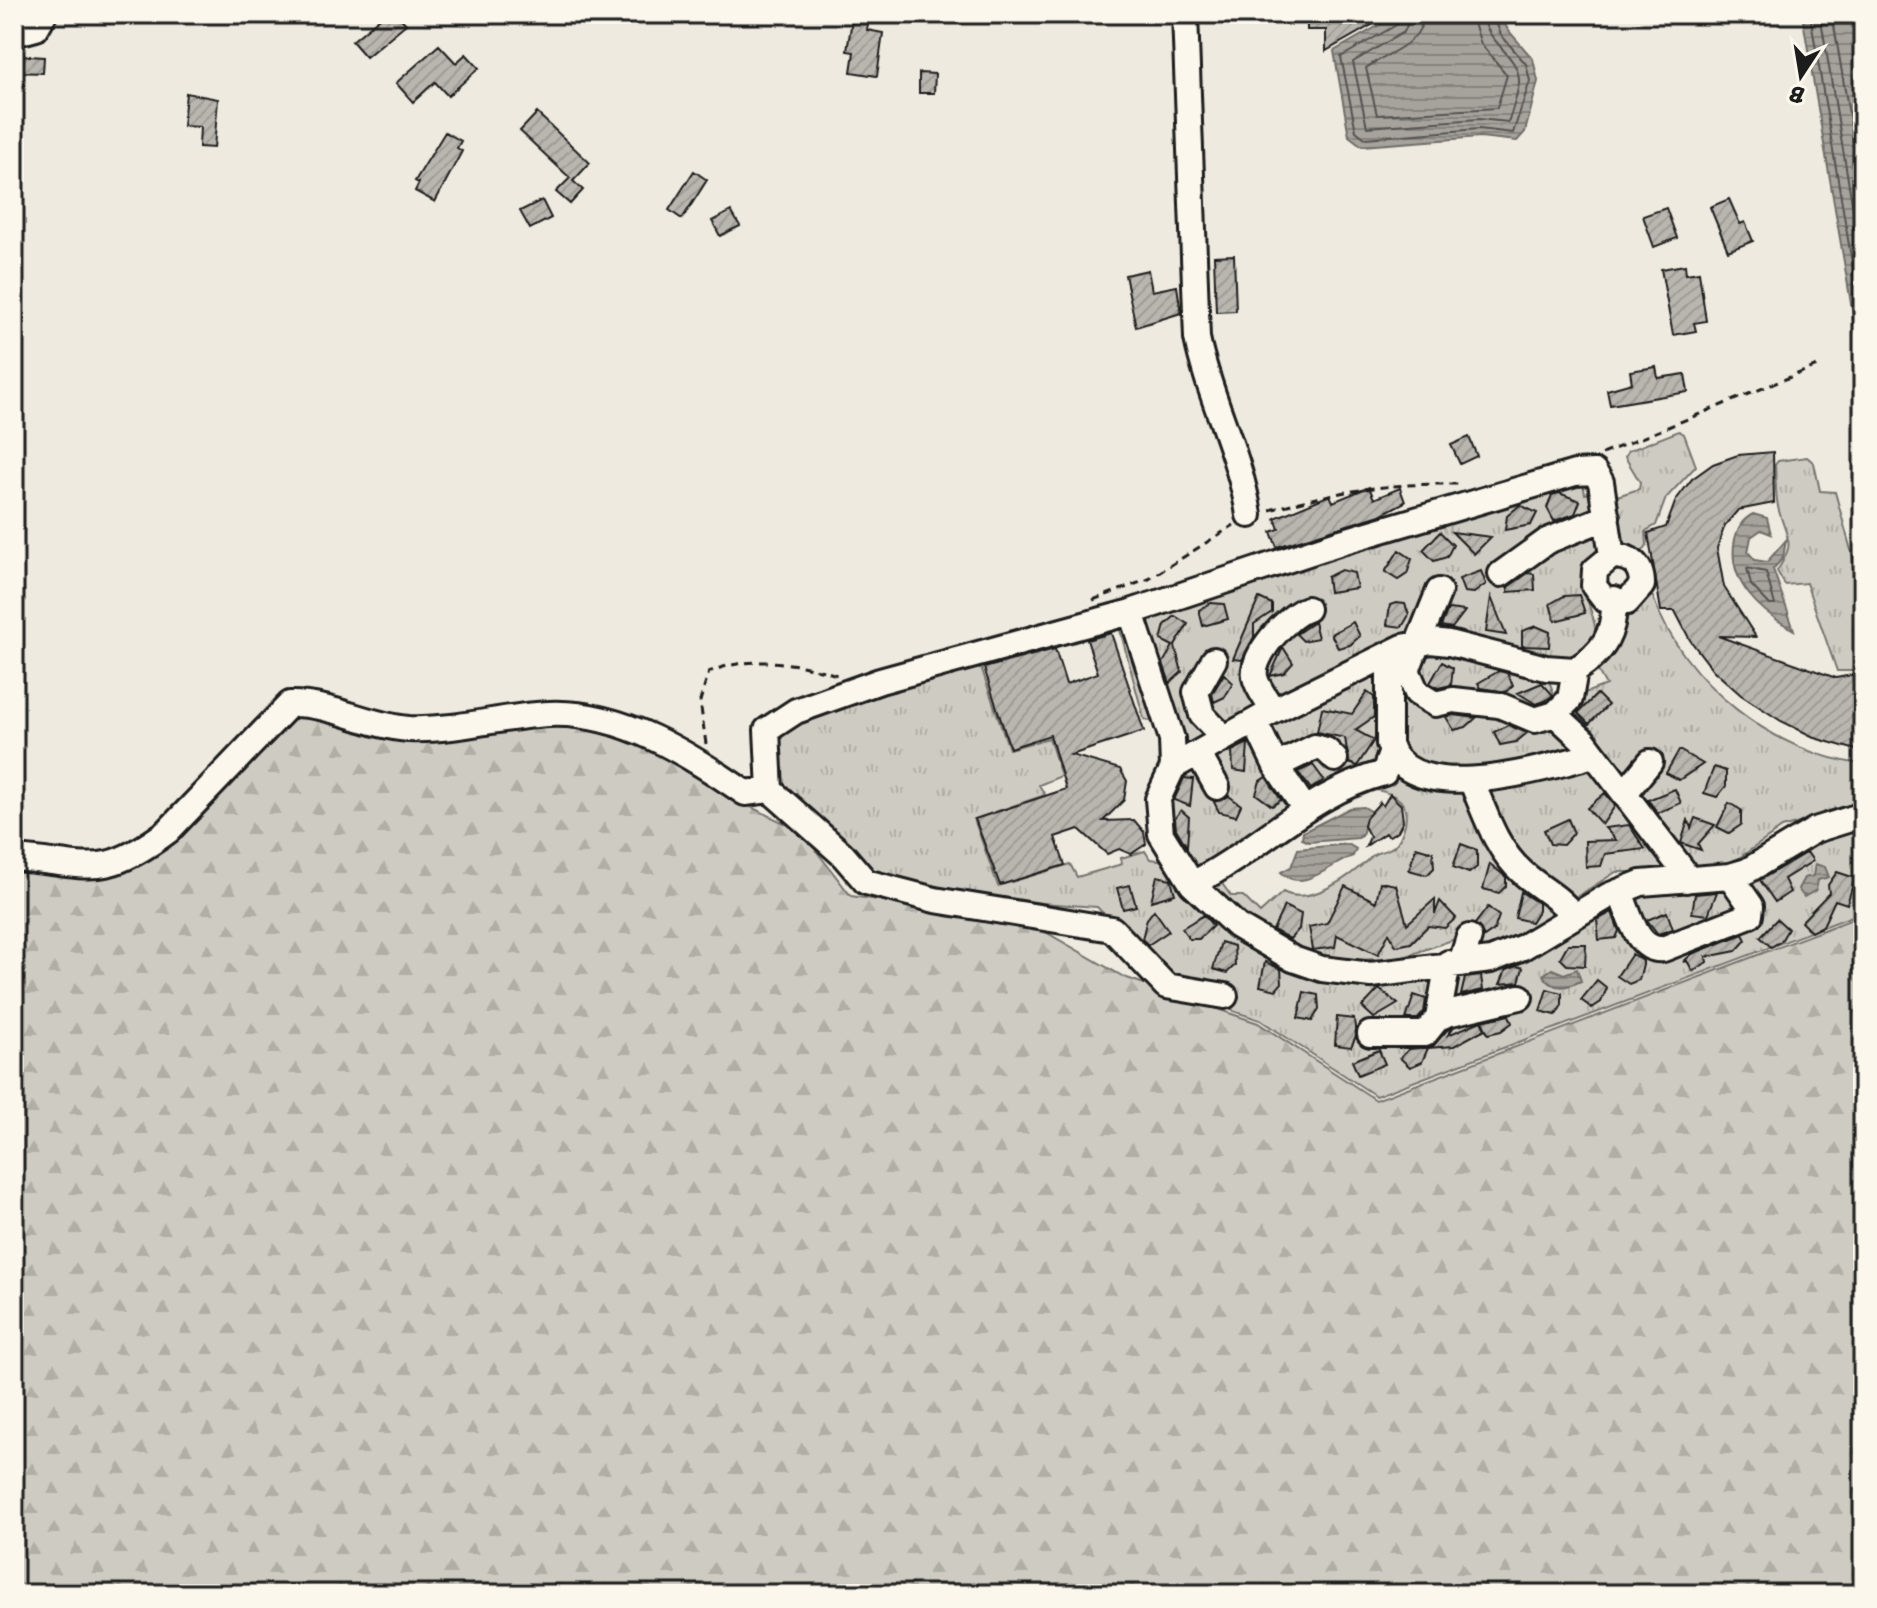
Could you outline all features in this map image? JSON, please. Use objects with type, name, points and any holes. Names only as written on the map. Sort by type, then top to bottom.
[{"type":"street","points":[[14,34],[36,28],[44,14]]},
{"type":"street","points":[[1185,14],[1197,338],[1202,364],[1244,485],[1249,515]]},
{"type":"street","points":[[1225,996],[1166,986],[1112,929],[935,900],[866,882],[842,854],[770,790],[767,730],[796,711],[880,681],[1131,612],[1341,542],[1575,473],[1594,472],[1597,475],[1612,556]]},
{"type":"street","points":[[1501,574],[1547,541],[1607,517]]},
{"type":"street","points":[[1612,556],[1629,558],[1642,577],[1634,598],[1619,604],[1614,599],[1604,599],[1598,594],[1593,578],[1599,563],[1612,556]]},
{"type":"street","points":[[1439,591],[1407,670],[1417,693],[1436,716],[1453,700],[1499,705],[1535,720],[1555,714],[1570,699],[1575,670]]},
{"type":"street","points":[[1173,767],[1264,716],[1416,643],[1449,643],[1554,669],[1575,670],[1605,647],[1614,616],[1614,599]]},
{"type":"street","points":[[1305,809],[1276,766],[1255,677],[1258,658],[1286,619],[1307,609]]},
{"type":"street","points":[[1131,612],[1172,739],[1173,767],[1158,799],[1160,826],[1172,855],[1192,884],[1237,926],[1265,945],[1322,969],[1371,975],[1491,960],[1523,947],[1574,916],[1641,883],[1730,876],[1747,871],[1807,833],[1863,815]]},
{"type":"street","points":[[1192,884],[1219,870],[1348,783],[1384,773],[1392,751],[1389,655]]},
{"type":"street","points":[[1214,660],[1196,692],[1202,715],[1223,737]]},
{"type":"street","points":[[14,858],[91,868],[105,866],[147,847],[168,831],[290,704],[306,704],[395,728],[426,730],[552,714],[592,717],[637,730],[709,767],[745,793],[770,790]]},
{"type":"street","points":[[1555,714],[1584,741],[1682,869],[1686,880]]},
{"type":"street","points":[[1276,766],[1315,747],[1326,750],[1335,759]]},
{"type":"street","points":[[1392,751],[1411,769],[1430,776],[1471,780],[1513,775],[1594,755]]},
{"type":"street","points":[[1198,753],[1217,787]]},
{"type":"street","points":[[1625,793],[1650,762]]},
{"type":"street","points":[[1471,780],[1499,845],[1520,871],[1566,906],[1574,916]]},
{"type":"street","points":[[1620,892],[1642,943],[1655,950],[1663,949],[1750,915],[1751,906],[1730,876]]},
{"type":"street","points":[[1370,1034],[1425,1034],[1438,1018],[1455,963],[1469,937]]},
{"type":"street","points":[[1438,1018],[1520,997]]},
{"type":"path","points":[[1597,456],[1822,364]]},
{"type":"path","points":[[1080,604],[1149,579],[1249,515],[1344,490],[1397,483],[1468,484]]},
{"type":"path","points":[[709,767],[700,701],[709,672],[728,665],[782,663],[808,664],[836,675],[848,674]]},
{"type":"green space","points":[[1679,431],[1684,434],[1696,466],[1666,498],[1656,525],[1646,531],[1647,545],[1643,551],[1584,583],[1595,632],[1592,649],[1556,665],[1441,637],[1336,667],[1209,729],[1182,750],[1160,724],[1144,719],[1120,630],[1123,620],[1582,478],[1585,494],[1609,488],[1617,496],[1639,489],[1640,482],[1625,457],[1628,451]]},
{"type":"green space","points":[[1807,457],[1814,463],[1820,491],[1835,492],[1863,594],[1863,671],[1837,671],[1806,583],[1785,585],[1777,571],[1787,553],[1788,542],[1778,506],[1775,465],[1778,461]]},
{"type":"green space","points":[[1647,595],[1653,597],[1667,628],[1686,657],[1736,709],[1797,746],[1830,758],[1863,764],[1863,804],[1782,828],[1736,860],[1697,874],[1568,721],[1577,696],[1606,685],[1598,671],[1621,624]]},
{"type":"green space","points":[[1418,645],[1545,671],[1576,749],[1462,774],[1400,756],[1393,657]]},
{"type":"green space","points":[[1376,663],[1387,762],[1198,878],[1166,834],[1174,768]]},
{"type":"green space","points":[[974,665],[981,667],[1009,749],[1049,738],[1061,776],[1039,785],[1045,795],[974,819],[998,886],[1070,864],[1077,877],[1122,864],[1121,858],[1145,851],[1150,859],[1167,861],[1192,894],[1321,970],[1494,962],[1608,897],[1718,881],[1863,818],[1863,912],[1376,1096],[1260,1020],[1233,1011],[1226,990],[1169,982],[1097,907],[1001,900],[868,879],[774,789],[779,728]]},
{"type":"green space","points":[[293,712],[523,726],[591,725],[664,754],[732,798],[801,831],[851,896],[1028,922],[1124,977],[1258,1023],[1376,1100],[1863,915],[1863,1594],[14,1594],[14,867],[29,866],[92,879],[146,860]]},
{"type":"green space","points":[[1594,766],[1672,872],[1616,872],[1573,899],[1500,842],[1482,782]]},
{"type":"green space","points":[[1404,773],[1458,782],[1557,913],[1536,929],[1496,946],[1474,948],[1452,940],[1401,958],[1333,961],[1278,944],[1209,890],[1218,878],[1231,896],[1243,896],[1260,913],[1283,892],[1294,896],[1306,895],[1343,880],[1373,855],[1394,846],[1405,824],[1404,806],[1393,795],[1360,787]]},
{"type":"water","points":[[1399,14],[1500,14],[1508,30],[1533,59],[1538,81],[1525,132],[1517,141],[1480,137],[1362,146],[1349,136],[1334,51]]},
{"type":"water","points":[[1802,14],[1863,14],[1863,344],[1856,333]]},
{"type":"water","points":[[1753,514],[1767,518],[1771,534],[1761,530],[1751,537],[1748,552],[1755,560],[1767,562],[1786,540],[1783,558],[1773,569],[1794,630],[1769,614],[1748,594],[1736,568],[1736,535],[1743,521]]},
{"type":"water","points":[[1364,807],[1374,813],[1366,818],[1362,836],[1309,842],[1302,839],[1303,832],[1350,808]]},
{"type":"water","points":[[1348,844],[1356,849],[1353,856],[1308,879],[1289,878],[1281,872],[1291,867],[1298,849]]},
{"type":"water","points":[[1815,864],[1825,867],[1829,877],[1818,880],[1816,890],[1804,897],[1798,889],[1804,878],[1813,876]]},
{"type":"water","points":[[1552,969],[1564,974],[1577,969],[1581,981],[1555,986],[1543,975]]},
{"type":"building","points":[[385,14],[397,14],[406,24],[366,57],[352,41]]},
{"type":"building","points":[[853,14],[870,14],[867,30],[883,33],[877,76],[851,72],[854,52],[847,51]]},
{"type":"building","points":[[1307,14],[1391,14],[1326,51],[1326,30],[1307,30]]},
{"type":"building","points":[[439,45],[456,63],[466,54],[479,68],[448,96],[435,82],[413,102],[396,83]]},
{"type":"building","points":[[14,55],[44,57],[43,73],[14,72]]},
{"type":"building","points":[[919,73],[935,74],[934,93],[919,93]]},
{"type":"building","points":[[186,93],[218,99],[214,148],[199,147],[200,127],[183,126]]},
{"type":"building","points":[[537,113],[590,163],[573,181],[583,190],[570,204],[556,192],[570,178],[520,131]]},
{"type":"building","points":[[445,132],[461,141],[457,148],[462,151],[435,202],[415,191],[419,183],[415,181]]},
{"type":"building","points":[[694,171],[707,180],[682,219],[669,210]]},
{"type":"building","points":[[1729,199],[1740,224],[1745,222],[1753,241],[1728,251],[1710,207]]},
{"type":"building","points":[[542,200],[551,218],[530,229],[520,211]]},
{"type":"building","points":[[1666,208],[1677,238],[1654,247],[1643,216]]},
{"type":"building","points":[[731,211],[740,226],[720,236],[712,221]]},
{"type":"building","points":[[1234,255],[1236,311],[1216,312],[1214,256]]},
{"type":"building","points":[[1685,265],[1686,274],[1699,272],[1706,321],[1694,323],[1696,331],[1673,335],[1661,269]]},
{"type":"building","points":[[1148,270],[1152,291],[1177,286],[1181,313],[1136,327],[1125,275]]},
{"type":"building","points":[[1656,367],[1658,378],[1685,374],[1688,392],[1610,405],[1607,390],[1632,383],[1630,371]]},
{"type":"building","points":[[1469,437],[1477,456],[1460,464],[1451,445]]},
{"type":"building","points":[[1773,452],[1774,503],[1738,510],[1725,525],[1717,548],[1724,587],[1756,637],[1718,636],[1836,678],[1863,673],[1863,752],[1818,739],[1781,721],[1741,695],[1713,670],[1690,640],[1675,611],[1661,611],[1648,533],[1666,527],[1676,500],[1692,479],[1713,464],[1738,455]]},
{"type":"building","points":[[1369,487],[1374,499],[1400,488],[1405,502],[1380,515],[1277,547],[1271,532],[1279,529],[1275,518],[1330,495],[1333,502]]},
{"type":"building","points":[[1559,493],[1580,501],[1575,514],[1554,521],[1547,508],[1552,495]]},
{"type":"building","points":[[1520,505],[1537,513],[1531,525],[1505,530],[1507,516]]},
{"type":"building","points":[[1440,532],[1453,545],[1447,557],[1434,561],[1423,550]]},
{"type":"building","points":[[1452,532],[1491,537],[1474,554]]},
{"type":"building","points":[[1399,550],[1412,559],[1407,574],[1398,580],[1385,572]]},
{"type":"building","points":[[1341,570],[1354,573],[1357,588],[1329,592],[1327,577]]},
{"type":"building","points":[[1481,571],[1486,584],[1474,593],[1464,592],[1459,579]]},
{"type":"building","points":[[1528,573],[1534,574],[1535,590],[1508,592],[1508,587]]},
{"type":"building","points":[[1579,595],[1585,613],[1555,621],[1550,604],[1564,596]]},
{"type":"building","points":[[1491,597],[1506,635],[1486,632]]},
{"type":"building","points":[[1259,598],[1272,604],[1272,612],[1254,624],[1254,637],[1242,660],[1233,659]]},
{"type":"building","points":[[1211,603],[1224,604],[1228,619],[1203,626],[1199,610]]},
{"type":"building","points":[[1405,604],[1409,615],[1402,627],[1387,625],[1390,605]]},
{"type":"building","points":[[1448,609],[1465,611],[1452,628],[1441,626]]},
{"type":"building","points":[[1175,616],[1188,624],[1175,646],[1182,672],[1170,683],[1163,663],[1173,646],[1161,640],[1165,625]]},
{"type":"building","points":[[1314,622],[1318,638],[1303,641],[1296,634]]},
{"type":"building","points":[[1353,622],[1360,636],[1350,645],[1338,648],[1331,634]]},
{"type":"building","points":[[1536,626],[1550,632],[1549,647],[1522,646],[1522,631]]},
{"type":"building","points":[[1111,633],[1144,731],[1071,755],[1120,769],[1127,781],[1124,800],[1103,821],[1134,820],[1144,832],[1146,844],[1131,854],[1119,849],[1107,854],[1079,829],[1055,837],[1065,865],[1000,885],[975,819],[1066,789],[1050,735],[1010,748],[984,668],[1055,649],[1066,684],[1098,673],[1087,640]]},
{"type":"building","points":[[1283,647],[1293,663],[1284,673],[1270,676]]},
{"type":"building","points":[[1442,662],[1453,668],[1451,685],[1438,688],[1430,683]]},
{"type":"building","points":[[1499,671],[1507,673],[1513,685],[1506,692],[1481,688],[1478,683]]},
{"type":"building","points":[[1224,674],[1233,683],[1225,697],[1214,702],[1212,694]]},
{"type":"building","points":[[1542,683],[1553,695],[1545,701],[1536,704],[1518,693]]},
{"type":"building","points":[[1367,692],[1374,697],[1374,717],[1355,730],[1374,740],[1357,766],[1349,763],[1345,738],[1317,732],[1322,708],[1352,714]]},
{"type":"building","points":[[1597,694],[1608,705],[1589,724],[1578,713]]},
{"type":"building","points":[[1446,717],[1476,718],[1466,727],[1454,730]]},
{"type":"building","points":[[1508,725],[1527,733],[1516,742],[1500,745],[1494,732]]},
{"type":"building","points":[[1248,743],[1246,772],[1233,770],[1232,751]]},
{"type":"building","points":[[1679,750],[1703,764],[1679,780],[1666,773]]},
{"type":"building","points":[[1313,765],[1324,780],[1311,789],[1298,772]]},
{"type":"building","points":[[1714,767],[1726,771],[1726,786],[1717,797],[1704,793]]},
{"type":"building","points":[[1266,777],[1281,800],[1272,806],[1256,794],[1260,781]]},
{"type":"building","points":[[1184,778],[1193,779],[1190,806],[1174,800]]},
{"type":"building","points":[[1675,789],[1681,803],[1658,813],[1648,800]]},
{"type":"building","points":[[1605,793],[1615,806],[1602,825],[1587,808]]},
{"type":"building","points":[[1390,794],[1401,805],[1403,821],[1398,831],[1389,836],[1385,833],[1366,846],[1370,837],[1364,826],[1366,818],[1380,802],[1383,806]]},
{"type":"building","points":[[1229,796],[1241,805],[1236,816],[1219,812],[1214,802]]},
{"type":"building","points":[[1729,803],[1741,810],[1741,825],[1729,833],[1717,827]]},
{"type":"building","points":[[1181,810],[1189,817],[1187,847],[1176,829],[1175,818]]},
{"type":"building","points":[[1695,818],[1715,825],[1698,844],[1701,850],[1681,843],[1688,820],[1691,828]]},
{"type":"building","points":[[1568,819],[1574,833],[1563,845],[1550,844],[1544,830]]},
{"type":"building","points":[[1629,825],[1645,849],[1605,854],[1601,866],[1586,867],[1585,841],[1616,840],[1605,828]]},
{"type":"building","points":[[1461,844],[1477,850],[1477,867],[1469,873],[1453,867]]},
{"type":"building","points":[[1416,847],[1433,852],[1434,868],[1427,875],[1409,870]]},
{"type":"building","points":[[1807,852],[1813,861],[1784,879],[1790,892],[1775,902],[1760,880]]},
{"type":"building","points":[[1490,864],[1506,877],[1506,886],[1499,893],[1483,889]]},
{"type":"building","points":[[1837,872],[1855,878],[1847,904],[1835,900],[1823,926],[1811,932],[1801,922],[1829,893],[1828,885]]},
{"type":"building","points":[[1157,876],[1171,879],[1175,894],[1151,901]]},
{"type":"building","points":[[1380,882],[1396,885],[1407,924],[1435,899],[1435,914],[1440,901],[1456,918],[1445,928],[1428,926],[1411,943],[1396,946],[1389,933],[1378,955],[1337,935],[1335,947],[1313,950],[1309,927],[1327,923],[1345,886],[1376,902]]},
{"type":"building","points":[[1130,885],[1136,906],[1123,909],[1117,888]]},
{"type":"building","points":[[1521,892],[1538,903],[1538,911],[1531,922],[1515,918]]},
{"type":"building","points":[[1717,892],[1708,915],[1692,913],[1695,894]]},
{"type":"building","points":[[1284,906],[1301,914],[1299,929],[1290,939],[1273,930]]},
{"type":"building","points":[[1488,907],[1499,916],[1494,930],[1484,937],[1475,924]]},
{"type":"building","points":[[1154,910],[1169,931],[1148,945],[1142,939],[1147,919]]},
{"type":"building","points":[[1612,912],[1619,931],[1616,938],[1599,940],[1597,920]]},
{"type":"building","points":[[1667,912],[1673,929],[1658,934],[1647,920]]},
{"type":"building","points":[[1204,915],[1213,926],[1199,939],[1189,939],[1182,928]]},
{"type":"building","points":[[1777,919],[1788,929],[1781,941],[1771,947],[1760,937]]},
{"type":"building","points":[[1743,934],[1746,940],[1736,951],[1706,957],[1707,962],[1693,971],[1687,961],[1683,962],[1692,954]]},
{"type":"building","points":[[1221,942],[1234,946],[1235,965],[1227,973],[1213,969]]},
{"type":"building","points":[[1568,944],[1586,944],[1585,966],[1567,965],[1560,958]]},
{"type":"building","points":[[1632,954],[1643,961],[1643,965],[1639,980],[1629,984],[1617,976]]},
{"type":"building","points":[[1265,962],[1281,969],[1282,983],[1276,990],[1260,986]]},
{"type":"building","points":[[1517,966],[1523,968],[1519,982],[1500,984],[1506,970]]},
{"type":"building","points":[[1481,976],[1483,990],[1461,995],[1465,978]]},
{"type":"building","points":[[1597,980],[1607,988],[1601,1002],[1592,1008],[1581,1000]]},
{"type":"building","points":[[1379,989],[1398,1004],[1374,1018],[1362,1007]]},
{"type":"building","points":[[1547,989],[1562,993],[1562,1005],[1556,1015],[1540,1011]]},
{"type":"building","points":[[1304,992],[1318,995],[1319,1009],[1312,1021],[1298,1018]]},
{"type":"building","points":[[1414,995],[1426,999],[1424,1012],[1418,1019],[1406,1019]]},
{"type":"building","points":[[1509,1015],[1512,1023],[1501,1031],[1488,1034],[1482,1021]]},
{"type":"building","points":[[1337,1017],[1354,1019],[1356,1036],[1351,1047],[1335,1045]]},
{"type":"building","points":[[1481,1021],[1485,1029],[1454,1046],[1428,1048],[1422,1062],[1410,1067],[1400,1058],[1409,1049],[1432,1047],[1447,1030],[1453,1028],[1448,1035]]},
{"type":"building","points":[[1379,1050],[1385,1064],[1358,1075],[1352,1061]]}]
